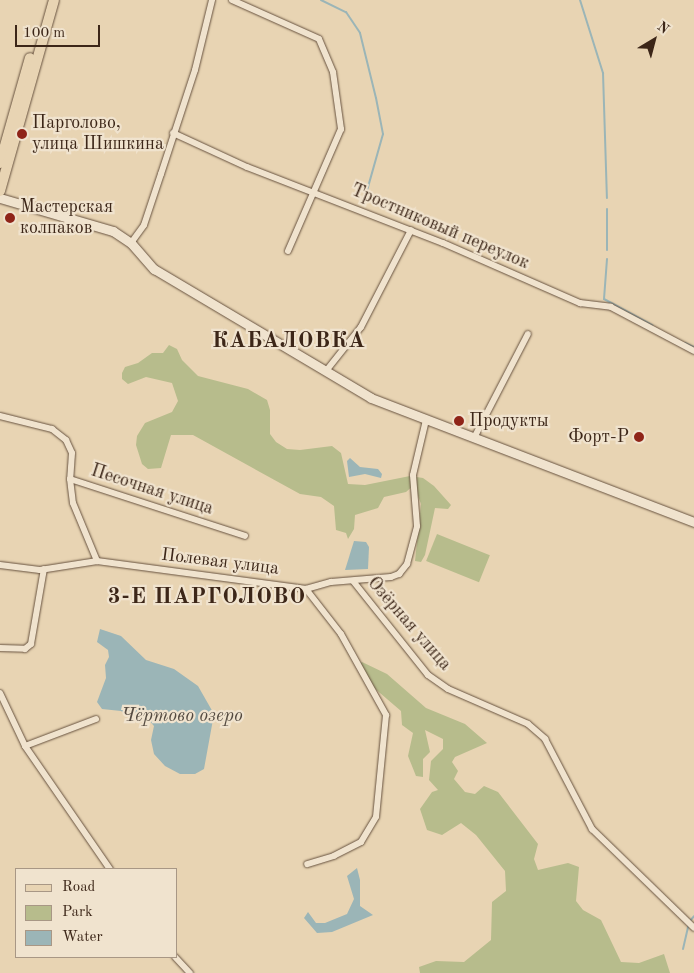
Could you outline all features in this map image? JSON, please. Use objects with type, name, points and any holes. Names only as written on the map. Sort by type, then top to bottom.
[{"type":"main road","points":[[0,162],[48,0]]},
{"type":"main road","points":[[0,191],[54,0]]},
{"type":"street","points":[[131,243],[144,225],[195,70],[212,0]]},
{"type":"street","points":[[232,0],[318,38],[332,72],[341,129],[316,192],[288,251]]},
{"type":"street","name":"Тростниковый переулок","points":[[173,133],[247,167],[411,230],[580,303],[611,308],[694,351]]},
{"type":"street","points":[[0,198],[100,226],[131,243],[154,268],[371,398],[694,522]]},
{"type":"street","points":[[326,371],[361,327],[411,230]]},
{"type":"street","points":[[474,438],[528,334]]},
{"type":"street","name":"Песочная улица","points":[[0,416],[52,429],[66,440],[72,453],[70,479],[245,536]]},
{"type":"street","points":[[307,864],[334,856],[361,842],[376,817],[386,715],[340,634],[306,589],[331,582],[391,577],[399,574],[407,564],[418,526],[413,475],[426,420]]},
{"type":"street","points":[[70,479],[73,504],[97,561]]},
{"type":"street","name":"Полевая улица","points":[[0,565],[44,570],[97,561],[306,589]]},
{"type":"street","points":[[0,648],[25,649],[31,644],[44,570]]},
{"type":"street","name":"Озёрная улица","points":[[353,581],[428,675],[448,689],[528,724],[545,738],[592,829],[694,928]]},
{"type":"street","points":[[0,693],[25,746],[109,868]]},
{"type":"street","points":[[25,746],[96,719]]},
{"type":"street","points":[[176,958],[190,973]]},
{"type":"green space","points":[[169,345],[177,349],[182,360],[198,376],[248,389],[267,400],[270,410],[270,434],[276,442],[287,449],[300,450],[332,446],[341,453],[348,484],[365,485],[410,476],[423,478],[434,486],[451,505],[448,509],[435,508],[425,555],[421,562],[415,561],[421,504],[414,485],[406,492],[384,497],[378,508],[355,515],[354,529],[348,539],[346,533],[336,530],[334,506],[321,497],[300,494],[193,435],[171,435],[161,468],[148,469],[142,464],[136,445],[137,436],[145,423],[172,412],[178,401],[172,383],[146,377],[128,384],[122,379],[122,373],[125,367],[138,363],[152,353],[163,353]]},
{"type":"green space","points":[[437,534],[490,555],[479,582],[426,561]]},
{"type":"green space","points":[[362,662],[387,674],[426,708],[465,724],[487,743],[455,757],[452,762],[458,771],[454,779],[465,792],[475,794],[484,786],[498,792],[538,844],[534,859],[538,870],[568,863],[579,867],[576,901],[583,910],[601,920],[621,962],[639,963],[664,954],[670,973],[420,973],[419,967],[436,961],[464,962],[491,940],[492,902],[506,891],[505,871],[476,835],[461,823],[442,835],[427,830],[420,809],[432,792],[438,790],[429,780],[431,761],[443,749],[443,739],[425,730],[430,752],[423,759],[423,777],[416,776],[408,756],[413,733],[402,725],[401,711],[373,687],[359,664]]},
{"type":"water","points":[[350,458],[360,467],[378,469],[382,474],[381,478],[365,474],[349,477],[347,461]]},
{"type":"water","points":[[354,541],[366,542],[369,547],[368,569],[345,570]]},
{"type":"water","name":"Чёртово озеро","points":[[100,629],[121,636],[146,660],[174,669],[198,686],[214,714],[204,769],[195,774],[180,774],[165,766],[154,754],[151,740],[154,726],[144,715],[128,716],[121,711],[102,709],[97,702],[106,678],[105,665],[109,657],[108,650],[97,642]]},
{"type":"water","points":[[357,868],[360,880],[360,906],[373,915],[332,932],[317,933],[304,918],[308,912],[316,923],[325,923],[347,914],[354,899],[347,876]]},
{"type":"waterway","points":[[321,0],[346,12],[360,33],[376,98],[383,134],[364,201]]},
{"type":"waterway","points":[[580,0],[603,73],[607,198]]},
{"type":"waterway","points":[[607,209],[607,250]]},
{"type":"waterway","points":[[607,259],[604,299],[652,325]]},
{"type":"waterway","points":[[685,343],[694,347]]},
{"type":"waterway","points":[[690,921],[694,916]]},
{"type":"waterway","points":[[683,949],[688,927]]},
{"type":"place","name":"Парголово, улица Шишкина","points":[[22,134]]},
{"type":"place","name":"Мастерская колпаков","points":[[10,218]]},
{"type":"place","name":"Продукты","points":[[459,421]]},
{"type":"place","name":"Форт-Р","points":[[639,437]]},
{"type":"district","name":"КАБАЛОВКА","points":[[289,342]]},
{"type":"district","name":"3-Е ПАРГОЛОВО","points":[[207,598]]}]
